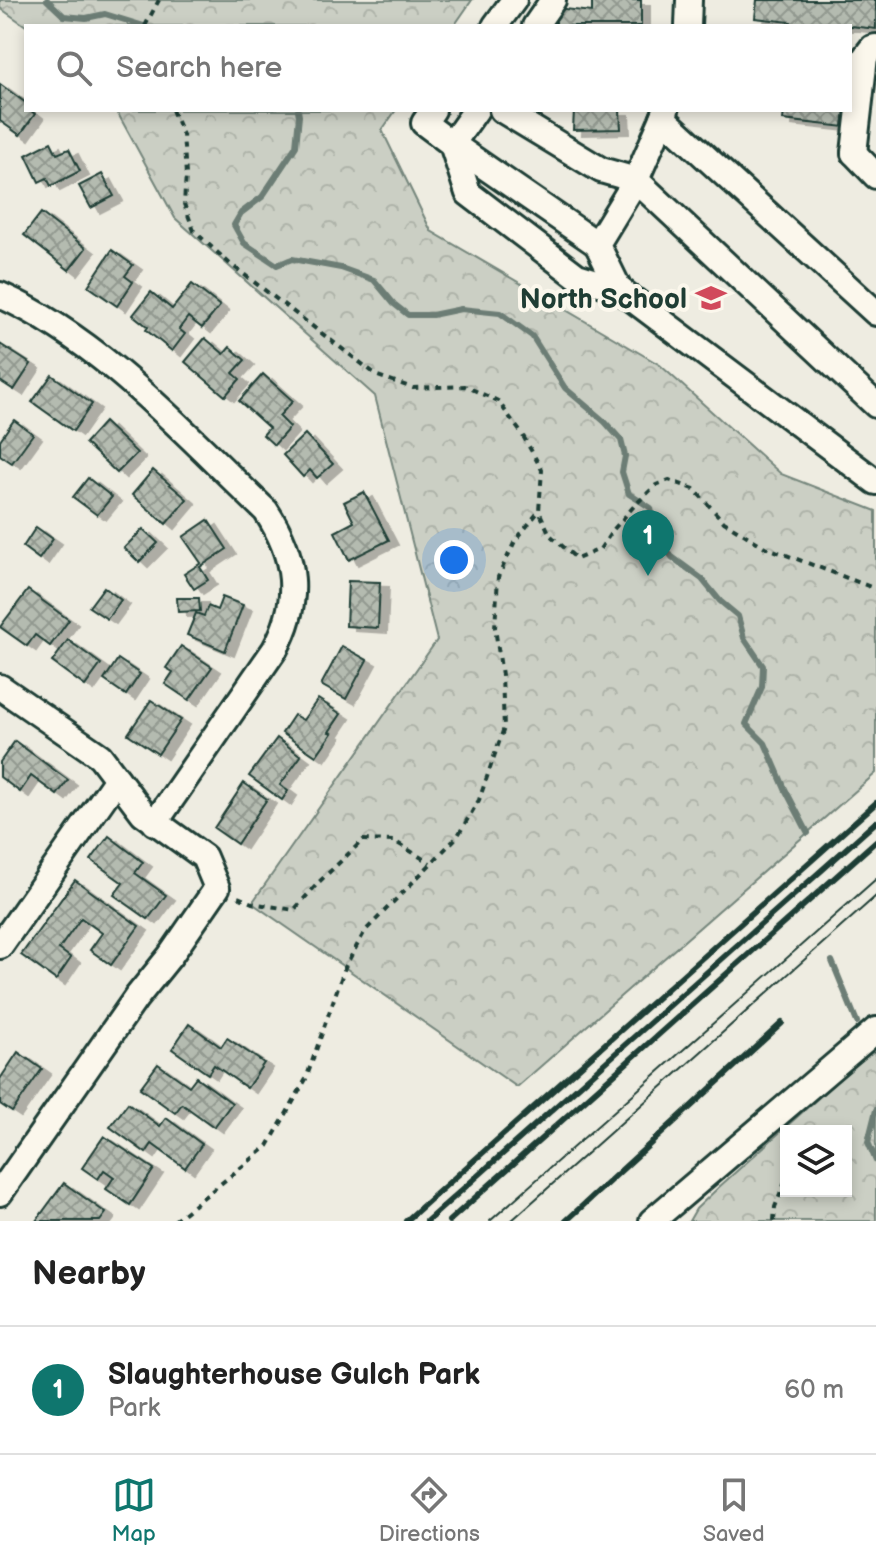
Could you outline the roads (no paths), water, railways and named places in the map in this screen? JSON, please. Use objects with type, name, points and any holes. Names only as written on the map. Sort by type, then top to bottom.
[{"type":"street","points":[[496,24],[514,0]]},
{"type":"street","points":[[536,24],[553,0]]},
{"type":"street","points":[[688,24],[689,0]]},
{"type":"street","points":[[876,47],[865,57],[865,154],[876,176]]},
{"type":"street","points":[[432,112],[424,123],[597,244],[619,289]]},
{"type":"street","points":[[452,144],[475,112]]},
{"type":"street","points":[[505,112],[601,170],[636,180],[876,405]]},
{"type":"street","points":[[597,244],[636,180],[665,114],[876,313]]},
{"type":"street","points":[[452,144],[468,193],[577,276],[619,289],[876,482]]},
{"type":"street","points":[[0,295],[55,325],[99,355],[133,384],[266,511],[280,532],[288,554],[293,581],[291,608],[282,636],[155,823]]},
{"type":"street","points":[[0,687],[100,756],[143,813],[204,857],[217,888],[0,1193]]},
{"type":"street","points":[[0,946],[117,779]]},
{"type":"street","points":[[654,1220],[876,1030]]},
{"type":"waterway","points":[[47,0],[64,16],[86,18],[105,14],[138,24]]},
{"type":"waterway","points":[[298,112],[296,146],[262,197],[241,213],[234,225],[244,243],[277,265],[292,259],[341,268],[374,280],[408,315],[432,315],[461,309],[500,313],[532,336],[565,388],[621,440],[625,456],[622,472],[629,494],[651,508],[655,535],[672,557],[702,579],[720,601],[738,616],[744,638],[763,666],[762,687],[746,724],[765,743],[808,833]]},
{"type":"waterway","points":[[832,961],[857,1022]]},
{"type":"waterway","points":[[876,1110],[868,1142],[876,1161]]},
{"type":"tram line","points":[[490,1221],[876,879]]},
{"type":"tram line","points":[[511,1221],[876,896]]},
{"type":"railway","points":[[406,1221],[876,803]]},
{"type":"railway","points":[[427,1221],[876,822]]},
{"type":"railway","points":[[449,1221],[876,841]]},
{"type":"railway","points":[[566,1221],[782,1023]]},
{"type":"place","name":"North School","points":[[711,298]]},
{"type":"place","name":"Slaughterhouse Gulch Park","points":[[648,576]]}]
